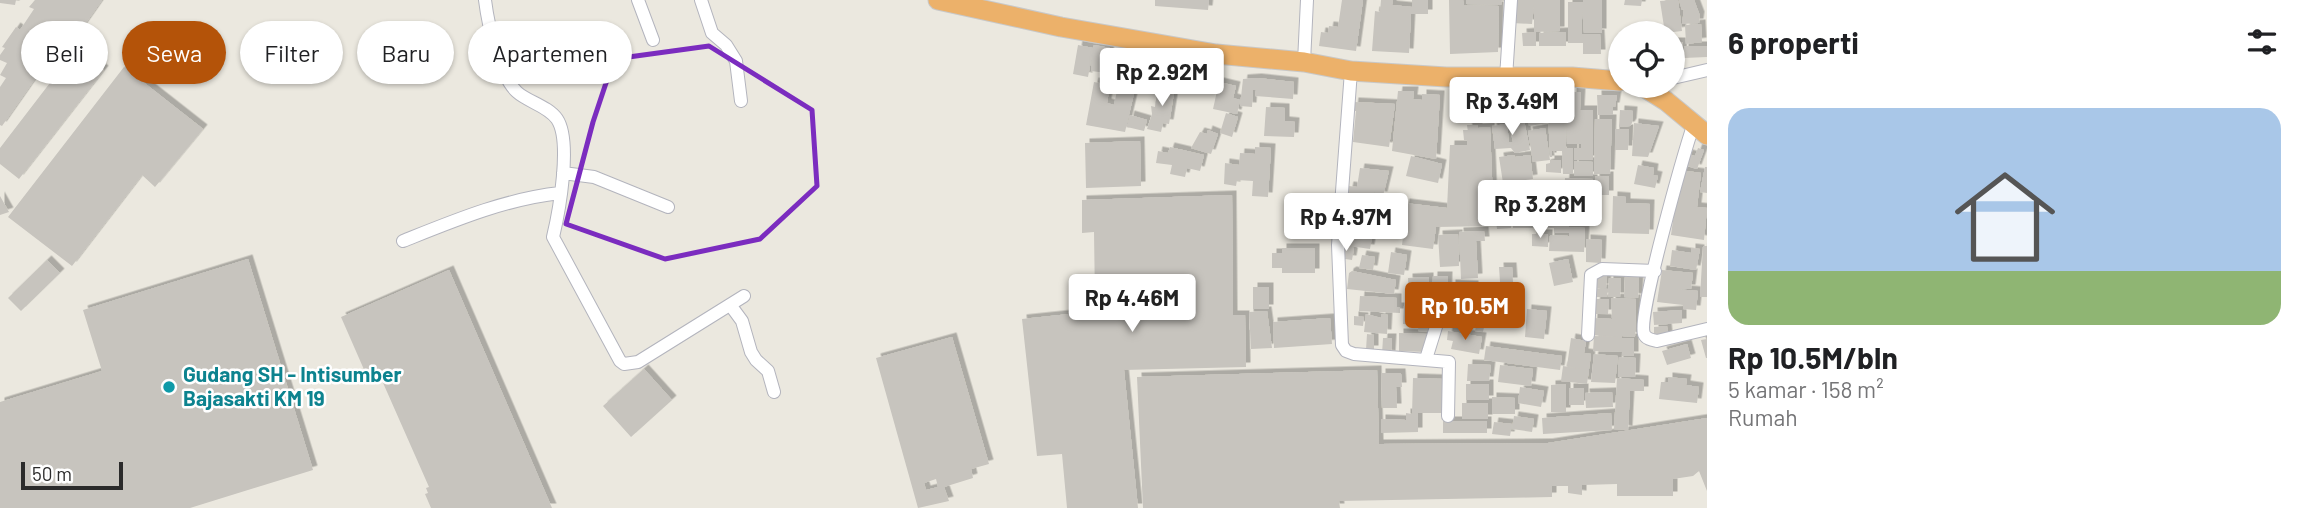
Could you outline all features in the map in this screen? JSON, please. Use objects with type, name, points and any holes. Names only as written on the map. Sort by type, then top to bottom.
[{"type":"highway","points":[[938,0],[1002,7],[1061,27],[1216,54],[1304,62],[1351,71],[1608,80]]},
{"type":"highway","points":[[1658,98],[1700,129]]},
{"type":"street","points":[[485,0],[494,41],[504,70],[516,91],[557,119],[563,139],[563,173],[553,237],[620,361],[624,364],[638,362],[744,296]]},
{"type":"street","points":[[638,0],[653,40]]},
{"type":"street","points":[[701,0],[712,33],[726,45],[736,61],[741,101]]},
{"type":"street","points":[[1304,62],[1307,0]]},
{"type":"street","points":[[1506,78],[1511,0]]},
{"type":"street","points":[[1685,75],[1707,70]]},
{"type":"street","points":[[1351,71],[1338,245],[1342,345],[1346,351],[1353,354],[1380,358],[1426,359],[1450,364],[1448,416]]},
{"type":"street","points":[[1700,129],[1677,174],[1646,306],[1644,335],[1649,340],[1657,341],[1707,328]]},
{"type":"street","points":[[563,173],[594,177],[668,207]]},
{"type":"street","points":[[402,241],[476,213],[537,195],[560,193]]},
{"type":"street","points":[[1588,335],[1591,275],[1602,269],[1655,271]]},
{"type":"street","points":[[731,306],[741,321],[751,352],[768,371],[774,392]]},
{"type":"street","points":[[1426,359],[1440,314],[1452,313]]},
{"type":"highlighted area","points":[[709,46],[812,110],[817,186],[760,239],[665,259],[566,224],[593,122],[614,59]]},
{"type":"building","points":[[0,0],[16,0],[15,5],[0,3]]},
{"type":"building","points":[[35,0],[102,0],[87,21],[26,21],[34,9],[29,7]]},
{"type":"building","points":[[1155,0],[1209,0],[1208,10],[1155,6]]},
{"type":"building","points":[[1342,0],[1363,0],[1356,51],[1319,46],[1321,32],[1328,33],[1329,26],[1338,27]]},
{"type":"building","points":[[1381,0],[1393,0],[1392,5],[1412,7],[1412,0],[1428,0],[1428,14],[1411,14],[1409,53],[1372,51],[1375,11],[1380,12]]},
{"type":"building","points":[[1449,0],[1463,0],[1464,5],[1499,6],[1498,52],[1450,54]]},
{"type":"building","points":[[1466,0],[1502,0],[1501,5],[1466,4]]},
{"type":"building","points":[[1512,0],[1560,0],[1560,31],[1534,32],[1534,5],[1532,24],[1511,23]]},
{"type":"building","points":[[1602,0],[1602,33],[1584,33],[1582,6],[1582,34],[1600,34],[1601,54],[1583,54],[1583,43],[1568,43],[1568,2]]},
{"type":"building","points":[[1625,0],[1642,0],[1641,6],[1624,5]]},
{"type":"building","points":[[1678,0],[1681,21],[1663,21],[1660,1]]},
{"type":"building","points":[[1679,0],[1694,0],[1700,16],[1699,23],[1685,24],[1682,21],[1684,9],[1682,10]]},
{"type":"building","points":[[1701,24],[1702,42],[1686,44],[1685,25]]},
{"type":"building","points":[[16,27],[20,30],[21,84],[31,84],[2,126],[0,87],[6,78],[0,75],[7,63],[0,60],[0,55],[5,48],[2,47]]},
{"type":"building","points":[[1536,32],[1536,46],[1523,46],[1522,33]]},
{"type":"building","points":[[1566,32],[1566,46],[1539,46],[1539,33]]},
{"type":"building","points":[[1078,45],[1110,48],[1108,63],[1117,65],[1119,53],[1132,54],[1129,79],[1091,71],[1092,55],[1088,77],[1073,74]]},
{"type":"building","points":[[1685,46],[1707,46],[1707,57],[1685,58]]},
{"type":"building","points":[[1139,59],[1156,62],[1154,70],[1170,73],[1171,64],[1183,66],[1181,82],[1168,80],[1167,83],[1136,78]]},
{"type":"building","points":[[122,70],[122,84],[146,84],[203,129],[155,187],[142,175],[72,266],[8,217]]},
{"type":"building","points":[[1206,71],[1217,73],[1214,89],[1203,87]]},
{"type":"building","points":[[1243,79],[1294,82],[1293,99],[1255,96],[1256,90],[1253,90],[1252,107],[1240,106]]},
{"type":"building","points":[[1094,82],[1110,85],[1107,103],[1114,105],[1118,86],[1135,89],[1125,132],[1086,125]]},
{"type":"building","points":[[1219,82],[1236,86],[1233,98],[1240,100],[1237,114],[1213,109]]},
{"type":"building","points":[[49,84],[93,84],[19,179],[0,164],[0,148]]},
{"type":"building","points":[[1158,84],[1175,87],[1169,124],[1163,123],[1161,132],[1147,129],[1152,114],[1151,106],[1155,107]]},
{"type":"building","points":[[1398,91],[1414,91],[1413,99],[1422,100],[1422,94],[1440,95],[1436,159],[1392,151]]},
{"type":"building","points":[[1504,91],[1523,91],[1523,99],[1504,102]]},
{"type":"building","points":[[1572,92],[1581,92],[1580,110],[1593,110],[1593,160],[1574,160],[1574,148],[1581,148],[1581,144],[1567,144],[1566,99],[1572,99]]},
{"type":"building","points":[[1597,95],[1616,98],[1613,115],[1598,115]]},
{"type":"building","points":[[1481,96],[1498,97],[1497,117],[1492,117],[1492,120],[1481,120]]},
{"type":"building","points":[[1565,96],[1565,109],[1559,109],[1559,97]]},
{"type":"building","points":[[1545,98],[1548,123],[1529,126],[1527,100]]},
{"type":"building","points":[[1354,102],[1395,104],[1389,147],[1353,142],[1356,111],[1353,111]]},
{"type":"building","points":[[1266,107],[1285,108],[1285,121],[1295,122],[1294,137],[1264,136]]},
{"type":"building","points":[[1565,110],[1566,148],[1573,148],[1573,174],[1563,174],[1562,151],[1552,151],[1550,157],[1548,111]]},
{"type":"building","points":[[1620,110],[1633,111],[1630,126],[1619,127]]},
{"type":"building","points":[[1226,113],[1238,117],[1232,137],[1220,133]]},
{"type":"building","points":[[1130,115],[1147,120],[1144,131],[1127,127]]},
{"type":"building","points":[[1595,119],[1612,119],[1610,174],[1594,174]]},
{"type":"building","points":[[1524,120],[1530,150],[1515,153],[1511,148],[1495,149],[1492,126],[1507,124],[1509,142],[1513,142],[1509,124]]},
{"type":"building","points":[[1634,123],[1659,126],[1648,157],[1632,156]]},
{"type":"building","points":[[1467,125],[1490,127],[1494,226],[1436,227],[1433,249],[1402,245],[1405,203],[1447,208],[1450,145],[1467,145],[1463,130],[1468,130]]},
{"type":"building","points":[[1545,128],[1550,160],[1533,162],[1528,131]]},
{"type":"building","points":[[1615,129],[1629,129],[1628,150],[1615,150]]},
{"type":"building","points":[[1208,130],[1218,134],[1211,154],[1191,148],[1200,132],[1207,134]]},
{"type":"building","points":[[1140,141],[1141,186],[1086,188],[1085,143]]},
{"type":"building","points":[[1170,147],[1204,155],[1200,171],[1187,168],[1185,177],[1170,174],[1172,165],[1156,163],[1158,151],[1168,153]]},
{"type":"building","points":[[1255,147],[1271,148],[1268,197],[1252,196],[1253,181],[1237,180],[1236,186],[1224,184],[1225,163],[1239,165],[1240,153],[1255,154]]},
{"type":"building","points":[[1698,148],[1704,150],[1697,169],[1684,165],[1688,154],[1695,156]]},
{"type":"building","points":[[1530,155],[1533,179],[1503,183],[1499,157]]},
{"type":"building","points":[[1411,156],[1442,164],[1438,183],[1406,176]]},
{"type":"building","points":[[1550,160],[1561,160],[1561,173],[1546,172],[1546,164],[1550,163]]},
{"type":"building","points":[[1574,161],[1593,162],[1593,176],[1574,176]]},
{"type":"building","points":[[1638,165],[1654,168],[1653,175],[1658,176],[1655,188],[1634,184]]},
{"type":"building","points":[[1707,167],[1707,193],[1700,192]]},
{"type":"building","points":[[1360,168],[1389,171],[1383,196],[1375,195],[1375,186],[1373,201],[1347,197],[1349,186],[1357,187]]},
{"type":"building","points":[[1680,170],[1701,173],[1697,207],[1707,208],[1704,240],[1671,235]]},
{"type":"building","points":[[1595,176],[1609,176],[1609,195],[1596,195]]},
{"type":"building","points":[[1565,178],[1593,179],[1593,194],[1564,194]]},
{"type":"building","points":[[1232,195],[1233,315],[1245,315],[1246,367],[1124,370],[1138,508],[1067,508],[1062,454],[1037,456],[1022,319],[1117,309],[1117,299],[1095,300],[1094,232],[1082,233],[1082,200]]},
{"type":"building","points":[[1569,195],[1593,195],[1593,221],[1574,224],[1574,220],[1569,220],[1569,227],[1585,228],[1584,252],[1549,251],[1550,235],[1569,236],[1569,233],[1554,233],[1554,228],[1535,227],[1536,204],[1569,203]]},
{"type":"building","points":[[0,196],[9,212],[0,215]]},
{"type":"building","points":[[1613,196],[1626,197],[1626,203],[1650,204],[1649,234],[1612,233]]},
{"type":"building","points":[[1353,200],[1375,204],[1377,208],[1373,218],[1370,249],[1343,245],[1348,214],[1354,215],[1355,210],[1351,210]]},
{"type":"building","points":[[1511,200],[1518,200],[1518,204],[1535,204],[1534,228],[1513,228],[1513,213],[1519,212],[1511,212]]},
{"type":"building","points":[[1504,201],[1504,205],[1509,204],[1511,228],[1497,229],[1494,203]]},
{"type":"building","points":[[1322,218],[1323,237],[1311,238],[1309,219]]},
{"type":"building","points":[[1484,231],[1485,241],[1476,241],[1478,278],[1461,279],[1459,232]]},
{"type":"building","points":[[1458,234],[1459,266],[1440,267],[1438,235]]},
{"type":"building","points":[[1532,234],[1548,234],[1548,247],[1532,246]]},
{"type":"building","points":[[1586,239],[1602,240],[1601,263],[1586,262]]},
{"type":"building","points":[[1341,246],[1354,248],[1352,260],[1339,258]]},
{"type":"building","points":[[1703,246],[1707,246],[1707,297],[1700,297]]},
{"type":"building","points":[[1282,248],[1315,248],[1315,273],[1282,273],[1282,268],[1272,268],[1272,253],[1282,253]]},
{"type":"building","points":[[1691,248],[1700,249],[1696,270],[1670,266],[1672,250],[1691,253]]},
{"type":"building","points":[[1391,252],[1407,255],[1404,275],[1388,273]]},
{"type":"building","points":[[1362,255],[1375,257],[1373,270],[1359,268]]},
{"type":"building","name":"Gudang SH - Intisumber Bajasakti KM 19","points":[[248,259],[313,470],[190,508],[0,508],[0,402],[102,371],[83,310]]},
{"type":"building","points":[[1568,259],[1573,282],[1554,286],[1549,263]]},
{"type":"building","points":[[47,260],[60,273],[21,311],[8,298]]},
{"type":"building","points":[[1499,267],[1512,267],[1513,282],[1500,282]]},
{"type":"building","points":[[449,270],[552,508],[431,508],[425,494],[428,493],[426,488],[429,487],[380,376],[369,381],[341,317]]},
{"type":"building","points":[[1662,270],[1693,273],[1691,289],[1675,289],[1698,291],[1696,310],[1683,309],[1683,305],[1657,302]]},
{"type":"building","points":[[1352,271],[1396,280],[1394,294],[1347,289],[1349,273]]},
{"type":"building","points":[[1433,276],[1448,276],[1447,304],[1432,303]]},
{"type":"building","points":[[1593,276],[1607,276],[1606,288],[1593,288]]},
{"type":"building","points":[[1429,277],[1429,298],[1414,301],[1414,298],[1409,298],[1408,278]]},
{"type":"building","points":[[1625,277],[1639,277],[1638,298],[1624,297]]},
{"type":"building","points":[[1609,278],[1621,278],[1620,297],[1608,297]]},
{"type":"building","points":[[1451,284],[1474,285],[1473,296],[1451,296]]},
{"type":"building","points":[[1253,287],[1269,287],[1269,309],[1253,309]]},
{"type":"building","points":[[1482,288],[1511,292],[1508,312],[1480,304]]},
{"type":"building","points":[[1595,288],[1608,289],[1607,297],[1595,297]]},
{"type":"building","points":[[1360,296],[1397,298],[1400,313],[1359,311]]},
{"type":"building","points":[[1611,298],[1636,299],[1635,337],[1621,338],[1634,338],[1634,356],[1622,356],[1622,352],[1593,351],[1594,336],[1619,337],[1592,335],[1593,318],[1612,319]]},
{"type":"building","points":[[1596,299],[1609,299],[1608,314],[1594,314]]},
{"type":"building","points":[[1404,306],[1417,307],[1416,325],[1403,324]]},
{"type":"building","points":[[1527,309],[1547,311],[1544,339],[1525,337]]},
{"type":"building","points":[[1682,310],[1682,323],[1654,325],[1653,312]]},
{"type":"building","points":[[1267,311],[1272,348],[1251,349],[1249,312]]},
{"type":"building","points":[[1419,311],[1431,311],[1430,332],[1418,331]]},
{"type":"building","points":[[1491,311],[1510,314],[1508,327],[1489,324]]},
{"type":"building","points":[[1461,312],[1476,315],[1473,329],[1458,327],[1459,324],[1456,323]]},
{"type":"building","points":[[1366,314],[1381,318],[1381,314],[1388,315],[1387,334],[1364,332]]},
{"type":"building","points":[[1354,316],[1364,317],[1363,326],[1354,325]]},
{"type":"building","points":[[1478,316],[1486,317],[1483,332],[1475,331]]},
{"type":"building","points":[[1330,318],[1332,344],[1274,348],[1273,322]]},
{"type":"building","points":[[1667,326],[1668,336],[1654,337],[1654,327]]},
{"type":"building","points":[[1448,331],[1482,337],[1479,354],[1451,349],[1453,341],[1447,340]]},
{"type":"building","points":[[1399,333],[1427,334],[1427,352],[1399,351]]},
{"type":"building","points":[[1367,334],[1374,335],[1374,350],[1366,350]]},
{"type":"building","points":[[952,337],[989,464],[971,469],[973,478],[944,487],[949,501],[918,508],[876,358]],"holes":[[[936,479],[938,487],[926,490],[924,483]]]},
{"type":"building","points":[[1383,338],[1392,338],[1391,355],[1382,354]]},
{"type":"building","points":[[1571,338],[1586,341],[1584,353],[1591,354],[1587,384],[1561,381],[1563,366],[1581,369],[1567,366]]},
{"type":"building","points":[[1707,339],[1707,358],[1706,358],[1701,340]]},
{"type":"building","points":[[1687,344],[1691,358],[1667,365],[1662,351]]},
{"type":"building","points":[[1486,346],[1562,356],[1560,370],[1484,360]]},
{"type":"building","points":[[1594,354],[1618,356],[1615,383],[1591,382]]},
{"type":"building","points":[[1619,357],[1636,358],[1635,377],[1618,377]]},
{"type":"building","points":[[1468,364],[1491,365],[1489,381],[1467,381]]},
{"type":"building","points":[[1500,365],[1533,369],[1531,386],[1498,382]]},
{"type":"building","points":[[644,369],[672,400],[631,437],[603,406]]},
{"type":"building","points":[[1377,370],[1379,444],[1548,443],[1707,418],[1707,491],[1699,471],[1693,476],[1673,479],[1673,496],[1617,496],[1617,484],[1582,485],[1582,495],[1568,493],[1568,486],[1552,486],[1552,497],[1339,501],[1340,508],[1143,508],[1137,377]]},
{"type":"building","points":[[1381,373],[1401,373],[1402,387],[1396,387],[1397,408],[1382,408]]},
{"type":"building","points":[[1668,377],[1687,379],[1686,385],[1699,387],[1697,403],[1659,399],[1661,382],[1668,382]]},
{"type":"building","points":[[1413,378],[1443,379],[1442,413],[1418,413],[1418,432],[1381,433],[1381,419],[1406,420],[1406,413],[1412,414]]},
{"type":"building","points":[[1617,378],[1644,380],[1644,391],[1630,391],[1628,430],[1614,429]]},
{"type":"building","points":[[1466,384],[1489,384],[1489,400],[1466,400]]},
{"type":"building","points":[[1566,384],[1566,412],[1551,412],[1551,385]]},
{"type":"building","points":[[1520,387],[1544,391],[1541,407],[1518,403]]},
{"type":"building","points":[[1569,388],[1584,388],[1584,405],[1569,405]]},
{"type":"building","points":[[1612,392],[1613,407],[1586,408],[1585,393]]},
{"type":"building","points":[[1492,397],[1515,398],[1515,414],[1492,414]]},
{"type":"building","points":[[1462,403],[1488,403],[1488,419],[1462,419]]},
{"type":"building","points":[[1611,413],[1612,430],[1543,434],[1542,418]]},
{"type":"building","points":[[1514,416],[1534,419],[1532,432],[1512,429]]},
{"type":"building","points":[[1443,421],[1487,421],[1487,433],[1443,433]]},
{"type":"building","points":[[1494,422],[1512,424],[1510,436],[1492,434]]},
{"type":"place","name":"Gudang SH - Intisumber Bajasakti KM 19","points":[[169,387]]}]
